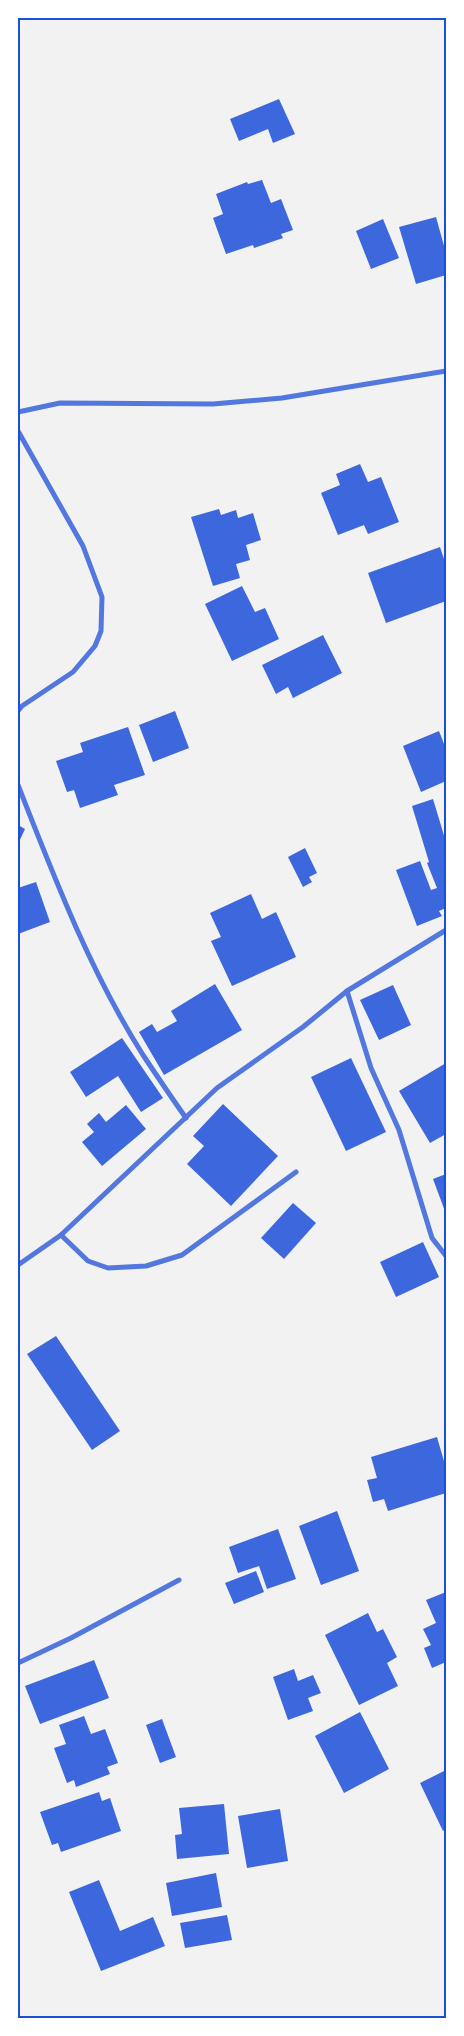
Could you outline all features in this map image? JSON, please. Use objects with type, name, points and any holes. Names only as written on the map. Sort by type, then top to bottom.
[{"type":"street","points":[[18,412],[60,404],[122,402],[213,404],[282,398],[446,371]]},
{"type":"street","points":[[18,431],[83,546],[102,597],[101,631],[95,646],[74,672],[22,706],[18,711]]},
{"type":"street","points":[[18,785],[68,910],[112,1000],[142,1054],[186,1118]]},
{"type":"street","points":[[18,1265],[61,1234],[217,1088],[303,1027],[347,991],[446,930]]},
{"type":"street","points":[[347,991],[371,1068],[399,1130],[432,1238],[446,1256]]},
{"type":"street","points":[[61,1234],[88,1261],[108,1268],[146,1266],[182,1255],[296,1172]]},
{"type":"street","points":[[18,1663],[179,1580]]},
{"type":"building","points":[[279,99],[295,134],[273,143],[268,129],[239,141],[230,119]]},
{"type":"building","points":[[262,180],[271,203],[281,199],[293,230],[281,234],[283,238],[254,248],[253,245],[226,254],[213,218],[223,214],[216,194],[247,182],[248,184]]},
{"type":"building","points":[[436,217],[446,253],[446,275],[416,284],[399,227]]},
{"type":"building","points":[[383,219],[399,258],[371,269],[356,231]]},
{"type":"building","points":[[360,464],[368,482],[381,477],[399,522],[368,534],[364,525],[338,535],[321,493],[340,485],[336,474]]},
{"type":"building","points":[[219,509],[221,515],[236,510],[238,518],[253,513],[261,540],[246,545],[250,560],[236,564],[240,578],[213,586],[191,517]]},
{"type":"building","points":[[440,547],[446,565],[446,601],[386,623],[368,573]]},
{"type":"building","points":[[242,586],[255,612],[265,608],[279,639],[232,661],[205,604]]},
{"type":"building","points":[[323,635],[342,673],[293,698],[288,687],[276,694],[262,665]]},
{"type":"building","points":[[175,711],[189,748],[153,762],[139,725]]},
{"type":"building","points":[[128,727],[145,775],[114,785],[118,795],[80,808],[74,790],[67,792],[56,761],[83,752],[80,743]]},
{"type":"building","points":[[439,731],[446,749],[446,781],[421,792],[403,746]]},
{"type":"building","points":[[433,799],[446,842],[446,908],[439,911],[442,916],[417,926],[396,870],[420,861],[431,890],[437,888],[427,863],[429,862],[412,806]]},
{"type":"building","points":[[18,825],[25,829],[18,844]]},
{"type":"building","points":[[305,848],[317,873],[309,877],[312,882],[303,887],[288,857]]},
{"type":"building","points":[[36,882],[50,922],[18,934],[18,888]]},
{"type":"building","points":[[251,894],[262,919],[276,912],[296,957],[232,986],[211,941],[221,937],[210,913]]},
{"type":"building","points":[[215,984],[242,1030],[164,1075],[139,1032],[152,1024],[157,1032],[177,1021],[171,1011]]},
{"type":"building","points":[[393,985],[411,1025],[379,1040],[360,1000]]},
{"type":"building","points":[[122,1038],[163,1098],[141,1112],[118,1076],[86,1097],[70,1072]]},
{"type":"building","points":[[351,1058],[386,1132],[346,1151],[311,1077]]},
{"type":"building","points":[[446,1063],[446,1134],[430,1143],[399,1091]]},
{"type":"building","points":[[223,1104],[278,1156],[231,1206],[187,1164],[204,1146],[193,1136]]},
{"type":"building","points":[[126,1105],[146,1129],[102,1166],[82,1142],[94,1132],[87,1124],[99,1113],[106,1122]]},
{"type":"building","points":[[446,1174],[446,1214],[433,1179]]},
{"type":"building","points":[[293,1203],[316,1223],[284,1259],[261,1238]]},
{"type":"building","points":[[423,1242],[439,1277],[396,1297],[380,1262]]},
{"type":"building","points":[[56,1336],[120,1431],[92,1450],[27,1354]]},
{"type":"building","points":[[437,1437],[446,1468],[446,1493],[388,1511],[384,1499],[373,1502],[367,1480],[377,1478],[371,1457]]},
{"type":"building","points":[[337,1511],[359,1571],[321,1585],[299,1526]]},
{"type":"building","points":[[278,1529],[296,1579],[267,1589],[259,1566],[238,1573],[229,1547]]},
{"type":"building","points":[[256,1571],[264,1592],[234,1604],[225,1583]]},
{"type":"building","points":[[446,1592],[446,1662],[432,1668],[424,1648],[431,1645],[423,1629],[436,1623],[426,1600]]},
{"type":"building","points":[[368,1613],[377,1632],[383,1629],[397,1657],[387,1663],[398,1686],[359,1705],[325,1635]]},
{"type":"building","points":[[94,1660],[109,1698],[40,1724],[25,1686]]},
{"type":"building","points":[[294,1669],[298,1681],[313,1675],[321,1693],[308,1698],[313,1711],[288,1720],[273,1677]]},
{"type":"building","points":[[360,1712],[389,1769],[344,1793],[315,1736]]},
{"type":"building","points":[[84,1716],[91,1734],[105,1729],[118,1763],[107,1767],[110,1774],[76,1787],[74,1780],[67,1783],[54,1748],[66,1744],[59,1725]]},
{"type":"building","points":[[162,1719],[176,1757],[160,1763],[146,1725]]},
{"type":"building","points":[[446,1770],[446,1829],[443,1831],[420,1783]]},
{"type":"building","points":[[99,1792],[102,1801],[110,1798],[121,1831],[61,1852],[58,1843],[52,1845],[40,1812]]},
{"type":"building","points":[[224,1804],[229,1854],[177,1859],[175,1835],[182,1834],[179,1808]]},
{"type":"building","points":[[280,1809],[288,1861],[247,1868],[238,1816]]},
{"type":"building","points":[[216,1873],[222,1907],[172,1916],[166,1883]]},
{"type":"building","points":[[99,1880],[120,1931],[153,1917],[165,1946],[101,1971],[69,1892]]},
{"type":"building","points":[[227,1915],[232,1940],[185,1948],[180,1923]]}]
